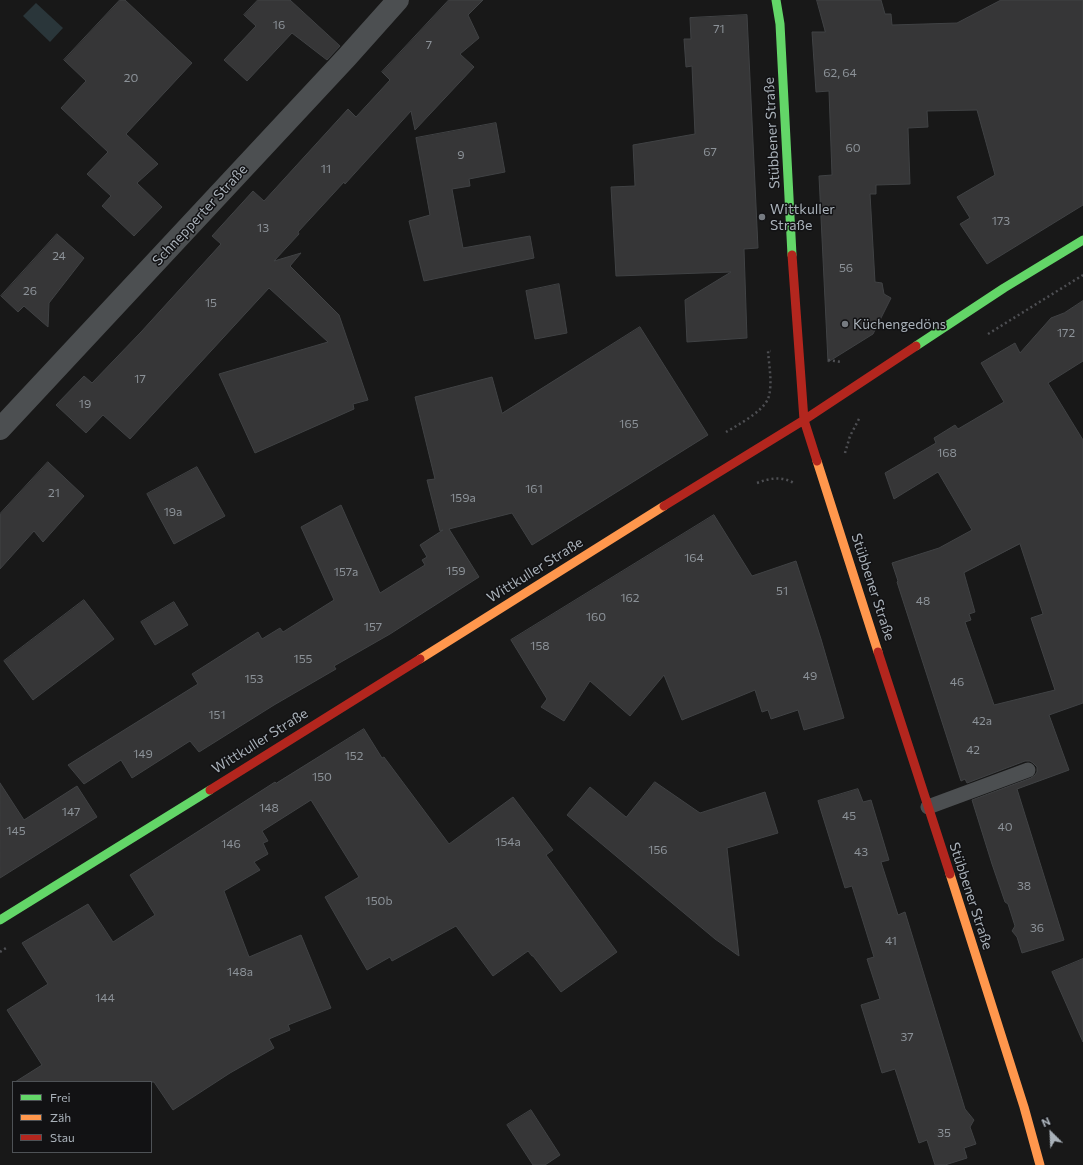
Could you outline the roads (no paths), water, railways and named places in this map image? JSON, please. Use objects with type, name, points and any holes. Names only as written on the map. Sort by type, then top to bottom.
[{"type":"main road","name":"Stübbener Straße","points":[[776,0],[780,24],[789,206],[804,420],[1024,1107],[1040,1165]]},
{"type":"main road","name":"Wittkuller Straße","points":[[0,920],[555,575],[622,531],[804,420],[1004,288],[1083,240]]},
{"type":"street","name":"Schnepperter Straße","points":[[0,429],[398,0]]},
{"type":"lane","points":[[928,807],[1028,770]]},
{"type":"place","name":"Wittkuller Straße","points":[[762,217]]},
{"type":"place","name":"Küchengedöns","points":[[845,324]]}]
